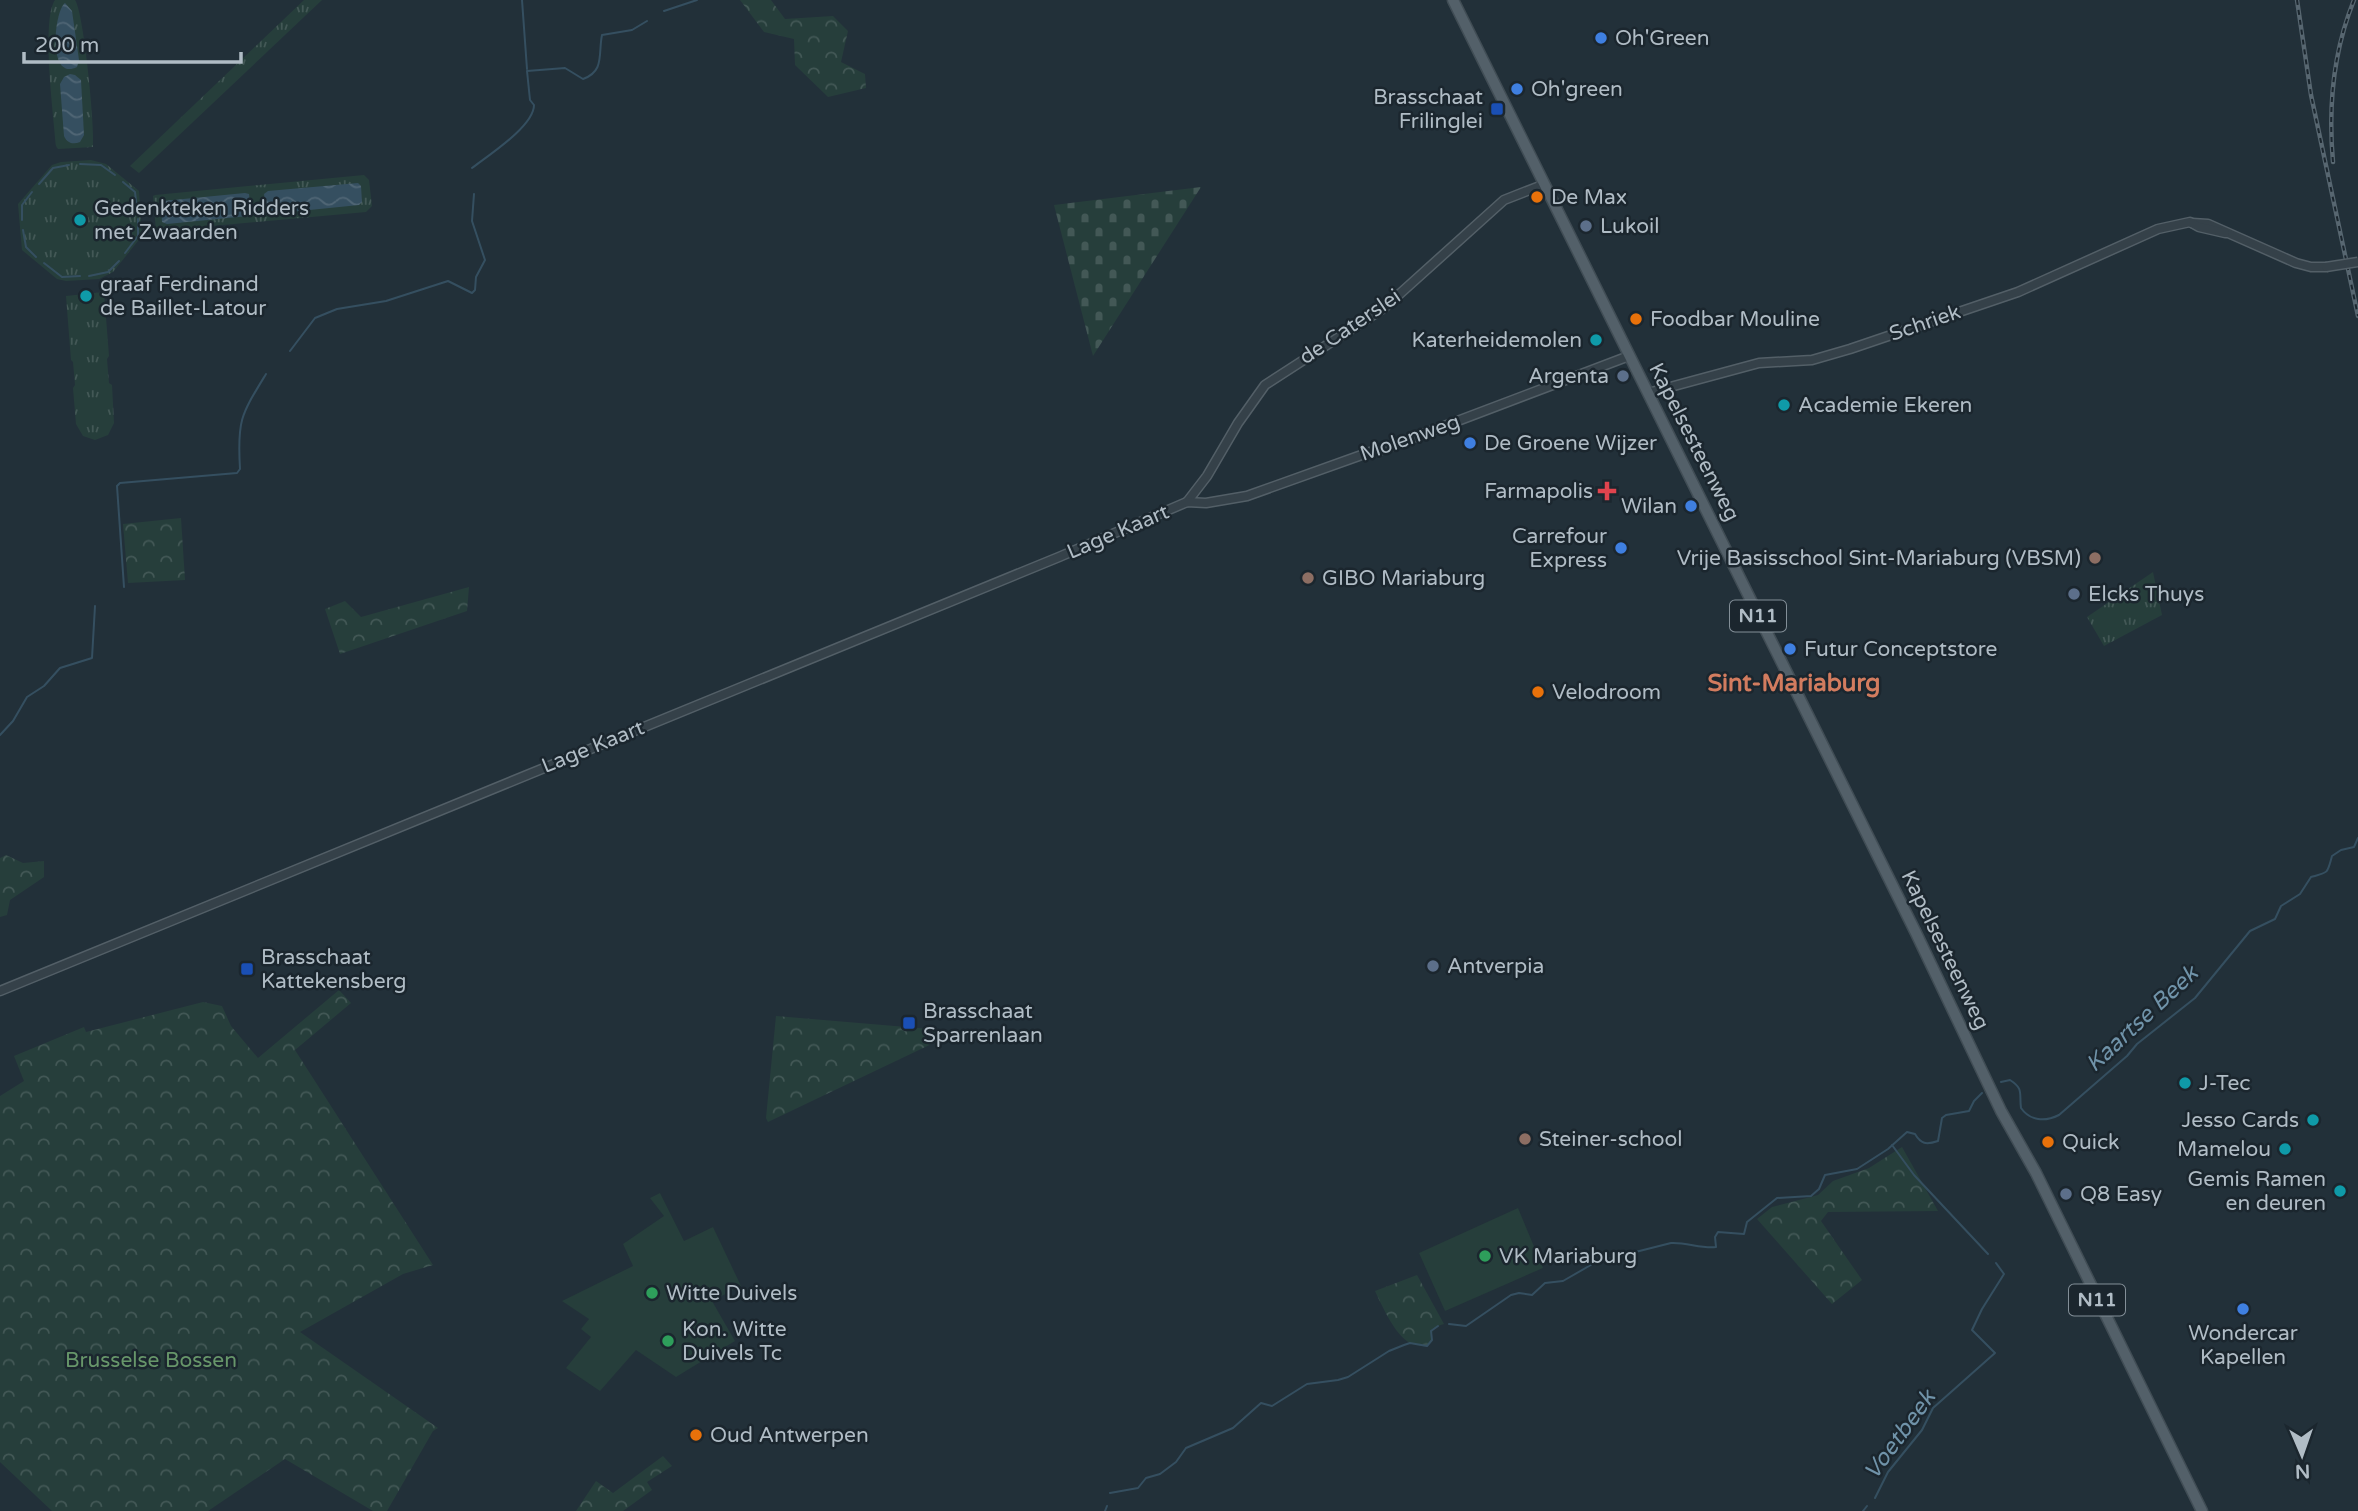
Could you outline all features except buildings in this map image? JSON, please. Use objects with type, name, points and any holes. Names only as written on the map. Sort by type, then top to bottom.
[{"type":"main road","name":"Kapelsesteenweg","points":[[1453,0],[2202,1511]]},
{"type":"street","name":"de Caterslei","points":[[1186,502],[1207,476],[1237,422],[1265,385],[1384,308],[1504,200],[1545,184]]},
{"type":"street","name":"Schriek","points":[[1648,393],[1759,363],[1812,360],[1850,349],[2018,292],[2158,229],[2180,223],[2208,224],[2311,267],[2358,262]]},
{"type":"street","name":"Molenweg","points":[[1186,502],[1206,503],[1247,496],[1381,450],[1629,356]]},
{"type":"street","name":"Lage Kaart","points":[[0,991],[1059,557],[1186,502]]},
{"type":"green space","points":[[55,0],[75,0],[78,9],[88,72],[93,147],[58,149],[56,146],[49,48],[51,11]]},
{"type":"green space","points":[[304,0],[322,0],[139,173],[130,166]]},
{"type":"green space","points":[[740,0],[771,0],[785,19],[833,16],[848,31],[841,62],[865,74],[866,88],[828,97],[795,65],[794,39],[764,32]]},
{"type":"green space","points":[[91,160],[106,164],[139,191],[142,236],[113,272],[99,279],[57,279],[22,250],[18,204],[52,165]]},
{"type":"green space","points":[[364,175],[369,180],[372,206],[366,212],[156,231],[155,195]]},
{"type":"green space","points":[[1201,187],[1093,356],[1054,205]]},
{"type":"green space","points":[[104,292],[109,356],[107,359],[109,383],[112,385],[114,423],[108,435],[95,440],[83,436],[76,424],[66,296]]},
{"type":"green space","points":[[181,518],[185,580],[128,583],[123,524]]},
{"type":"green space","points":[[2153,572],[2162,615],[2104,646],[2087,617]]},
{"type":"green space","points":[[469,587],[467,611],[340,654],[325,609],[345,601],[361,617]]},
{"type":"green space","points":[[6,855],[23,863],[44,861],[44,877],[10,900],[7,915],[0,917],[0,858]]},
{"type":"green space","name":"Brusselse Bossen","points":[[339,990],[351,1003],[295,1050],[433,1265],[403,1274],[300,1332],[438,1428],[433,1431],[387,1511],[373,1511],[285,1459],[208,1511],[52,1511],[0,1462],[0,1096],[24,1081],[14,1056],[84,1027],[86,1032],[203,1002],[222,1006],[231,1026],[258,1058]]},
{"type":"green space","points":[[776,1016],[942,1030],[942,1039],[768,1122],[766,1118]]},
{"type":"green space","points":[[1902,1147],[1938,1211],[1828,1212],[1821,1221],[1862,1280],[1832,1304],[1757,1219],[1772,1207],[1818,1195],[1833,1181],[1869,1168]]},
{"type":"green space","name":"Witte Duivels","points":[[660,1193],[684,1241],[713,1227],[741,1286],[712,1301],[735,1341],[676,1377],[636,1350],[600,1391],[566,1368],[591,1337],[581,1329],[589,1319],[562,1301],[633,1266],[623,1244],[664,1216],[650,1198]]},
{"type":"green space","points":[[1518,1208],[1543,1268],[1445,1311],[1419,1253]]},
{"type":"green space","points":[[1417,1275],[1444,1324],[1434,1329],[1432,1340],[1427,1346],[1410,1343],[1399,1334],[1375,1291]]},
{"type":"green space","points":[[663,1456],[672,1466],[647,1482],[652,1490],[623,1511],[576,1511],[596,1481],[613,1493]]},
{"type":"water","points":[[65,3],[72,11],[79,60],[77,67],[67,69],[57,55],[56,44],[58,18]]},
{"type":"water","points":[[70,74],[81,80],[84,135],[80,142],[75,143],[69,142],[64,136],[60,84],[64,77]]},
{"type":"water","points":[[358,183],[361,186],[362,202],[359,205],[270,214],[266,210],[264,194],[268,191]]},
{"type":"water","points":[[249,194],[251,213],[248,216],[167,224],[162,222],[163,201]]},
{"type":"waterway","points":[[522,0],[527,69]]},
{"type":"waterway","points":[[664,11],[697,0]]},
{"type":"waterway","points":[[472,168],[509,140],[527,122],[534,105],[530,100],[527,71],[565,68],[583,79],[598,67],[602,35],[632,30],[647,21]]},
{"type":"waterway","points":[[80,164],[101,165],[115,175]]},
{"type":"waterway","points":[[39,184],[53,168],[69,165]]},
{"type":"waterway","points":[[123,182],[135,192],[137,210]]},
{"type":"waterway","points":[[22,220],[22,205],[32,192]]},
{"type":"waterway","points":[[290,351],[315,318],[337,309],[386,301],[448,281],[472,293],[475,290],[476,277],[485,260],[472,221],[474,194]]},
{"type":"waterway","points":[[125,253],[138,236],[138,219]]},
{"type":"waterway","points":[[23,230],[26,247],[36,257]]},
{"type":"waterway","points":[[89,276],[108,272],[119,261]]},
{"type":"waterway","points":[[44,263],[62,277],[80,276]]},
{"type":"waterway","points":[[124,587],[117,486],[120,483],[237,473],[240,469],[239,439],[242,419],[266,374]]},
{"type":"waterway","points":[[0,735],[13,721],[27,697],[44,686],[60,668],[92,658],[95,606]]},
{"type":"waterway","name":"Kaartse Beek","points":[[2001,1082],[2010,1080],[2017,1086],[2021,1108],[2029,1116],[2048,1119],[2059,1115],[2127,1056],[2137,1044],[2195,998],[2250,931],[2275,919],[2281,906],[2300,894],[2311,877],[2326,871],[2332,856],[2341,850],[2354,847],[2358,838]]},
{"type":"waterway","name":"Kaartse Beek","points":[[1449,1324],[1466,1326],[1511,1295],[1532,1295],[1545,1283],[1563,1281],[1596,1262],[1671,1243],[1716,1247],[1715,1237],[1718,1232],[1744,1234],[1747,1222],[1777,1198],[1811,1196],[1819,1189],[1825,1175],[1857,1169],[1888,1149],[1907,1132],[1915,1134],[1924,1143],[1938,1141],[1942,1118],[1969,1111],[1982,1093]]},
{"type":"waterway","name":"Voetbeek","points":[[1892,1145],[1914,1175],[1988,1254]]},
{"type":"waterway","name":"Voetbeek","points":[[1875,1498],[1888,1472],[1922,1430],[1933,1408],[1995,1353],[1972,1330],[2004,1274],[1996,1263]]},
{"type":"waterway","name":"Kaartse Beek","points":[[1110,1493],[1138,1488],[1146,1478],[1160,1474],[1176,1462],[1186,1448],[1233,1428],[1261,1403],[1272,1406],[1307,1384],[1348,1377],[1389,1351],[1404,1345],[1410,1343],[1427,1346],[1432,1340],[1431,1331],[1438,1326]]},
{"type":"waterway","name":"Kaartse Beek","points":[[1105,1511],[1107,1506]]},
{"type":"waterway","name":"Voetbeek","points":[[1863,1511],[1867,1506]]},
{"type":"railway","points":[[2297,0],[2311,95],[2358,316]]},
{"type":"railway","points":[[2333,162],[2331,120],[2334,80],[2341,39],[2354,0]]},
{"type":"place","name":"Oh'Green","points":[[1601,38]]},
{"type":"place","name":"Oh'green","points":[[1517,89]]},
{"type":"place","name":"Brasschaat Frilinglei","points":[[1497,109]]},
{"type":"place","name":"De Max","points":[[1537,197]]},
{"type":"place","name":"Gedenkteken Ridders met Zwaarden","points":[[80,220]]},
{"type":"place","name":"Lukoil","points":[[1586,226]]},
{"type":"place","name":"graaf Ferdinand de Baillet-Latour","points":[[86,296]]},
{"type":"place","name":"Foodbar Mouline","points":[[1636,319]]},
{"type":"place","name":"Katerheidemolen","points":[[1596,340]]},
{"type":"place","name":"Argenta","points":[[1623,376]]},
{"type":"place","name":"Academie Ekeren","points":[[1784,405]]},
{"type":"place","name":"De Groene Wijzer","points":[[1470,443]]},
{"type":"place","name":"Farmapolis","points":[[1607,491]]},
{"type":"place","name":"Wilan","points":[[1691,506]]},
{"type":"place","name":"Carrefour Express","points":[[1621,548]]},
{"type":"place","name":"Vrije Basisschool Sint-Mariaburg (VBSM)","points":[[2095,558]]},
{"type":"place","name":"GIBO Mariaburg","points":[[1308,578]]},
{"type":"place","name":"Elcks Thuys","points":[[2074,594]]},
{"type":"place","name":"Futur Conceptstore","points":[[1790,649]]},
{"type":"place","name":"Velodroom","points":[[1538,692]]},
{"type":"place","name":"Antverpia","points":[[1433,966]]},
{"type":"place","name":"Brasschaat Kattekensberg","points":[[247,969]]},
{"type":"place","name":"Brasschaat Sparrenlaan","points":[[909,1023]]},
{"type":"place","name":"J-Tec","points":[[2185,1083]]},
{"type":"place","name":"Jesso Cards","points":[[2313,1120]]},
{"type":"place","name":"Steiner-school","points":[[1525,1139]]},
{"type":"place","name":"Quick","points":[[2048,1142]]},
{"type":"place","name":"Mamelou","points":[[2285,1149]]},
{"type":"place","name":"Gemis Ramen en deuren","points":[[2340,1191]]},
{"type":"place","name":"Q8 Easy","points":[[2066,1194]]},
{"type":"place","name":"VK Mariaburg","points":[[1485,1256]]},
{"type":"place","name":"Witte Duivels","points":[[652,1293]]},
{"type":"place","name":"Wondercar Kapellen","points":[[2243,1309]]},
{"type":"place","name":"Kon. Witte Duivels Tc","points":[[668,1341]]},
{"type":"place","name":"Oud Antwerpen","points":[[696,1435]]},
{"type":"district","name":"Sint-Mariaburg","points":[[1794,683]]}]
